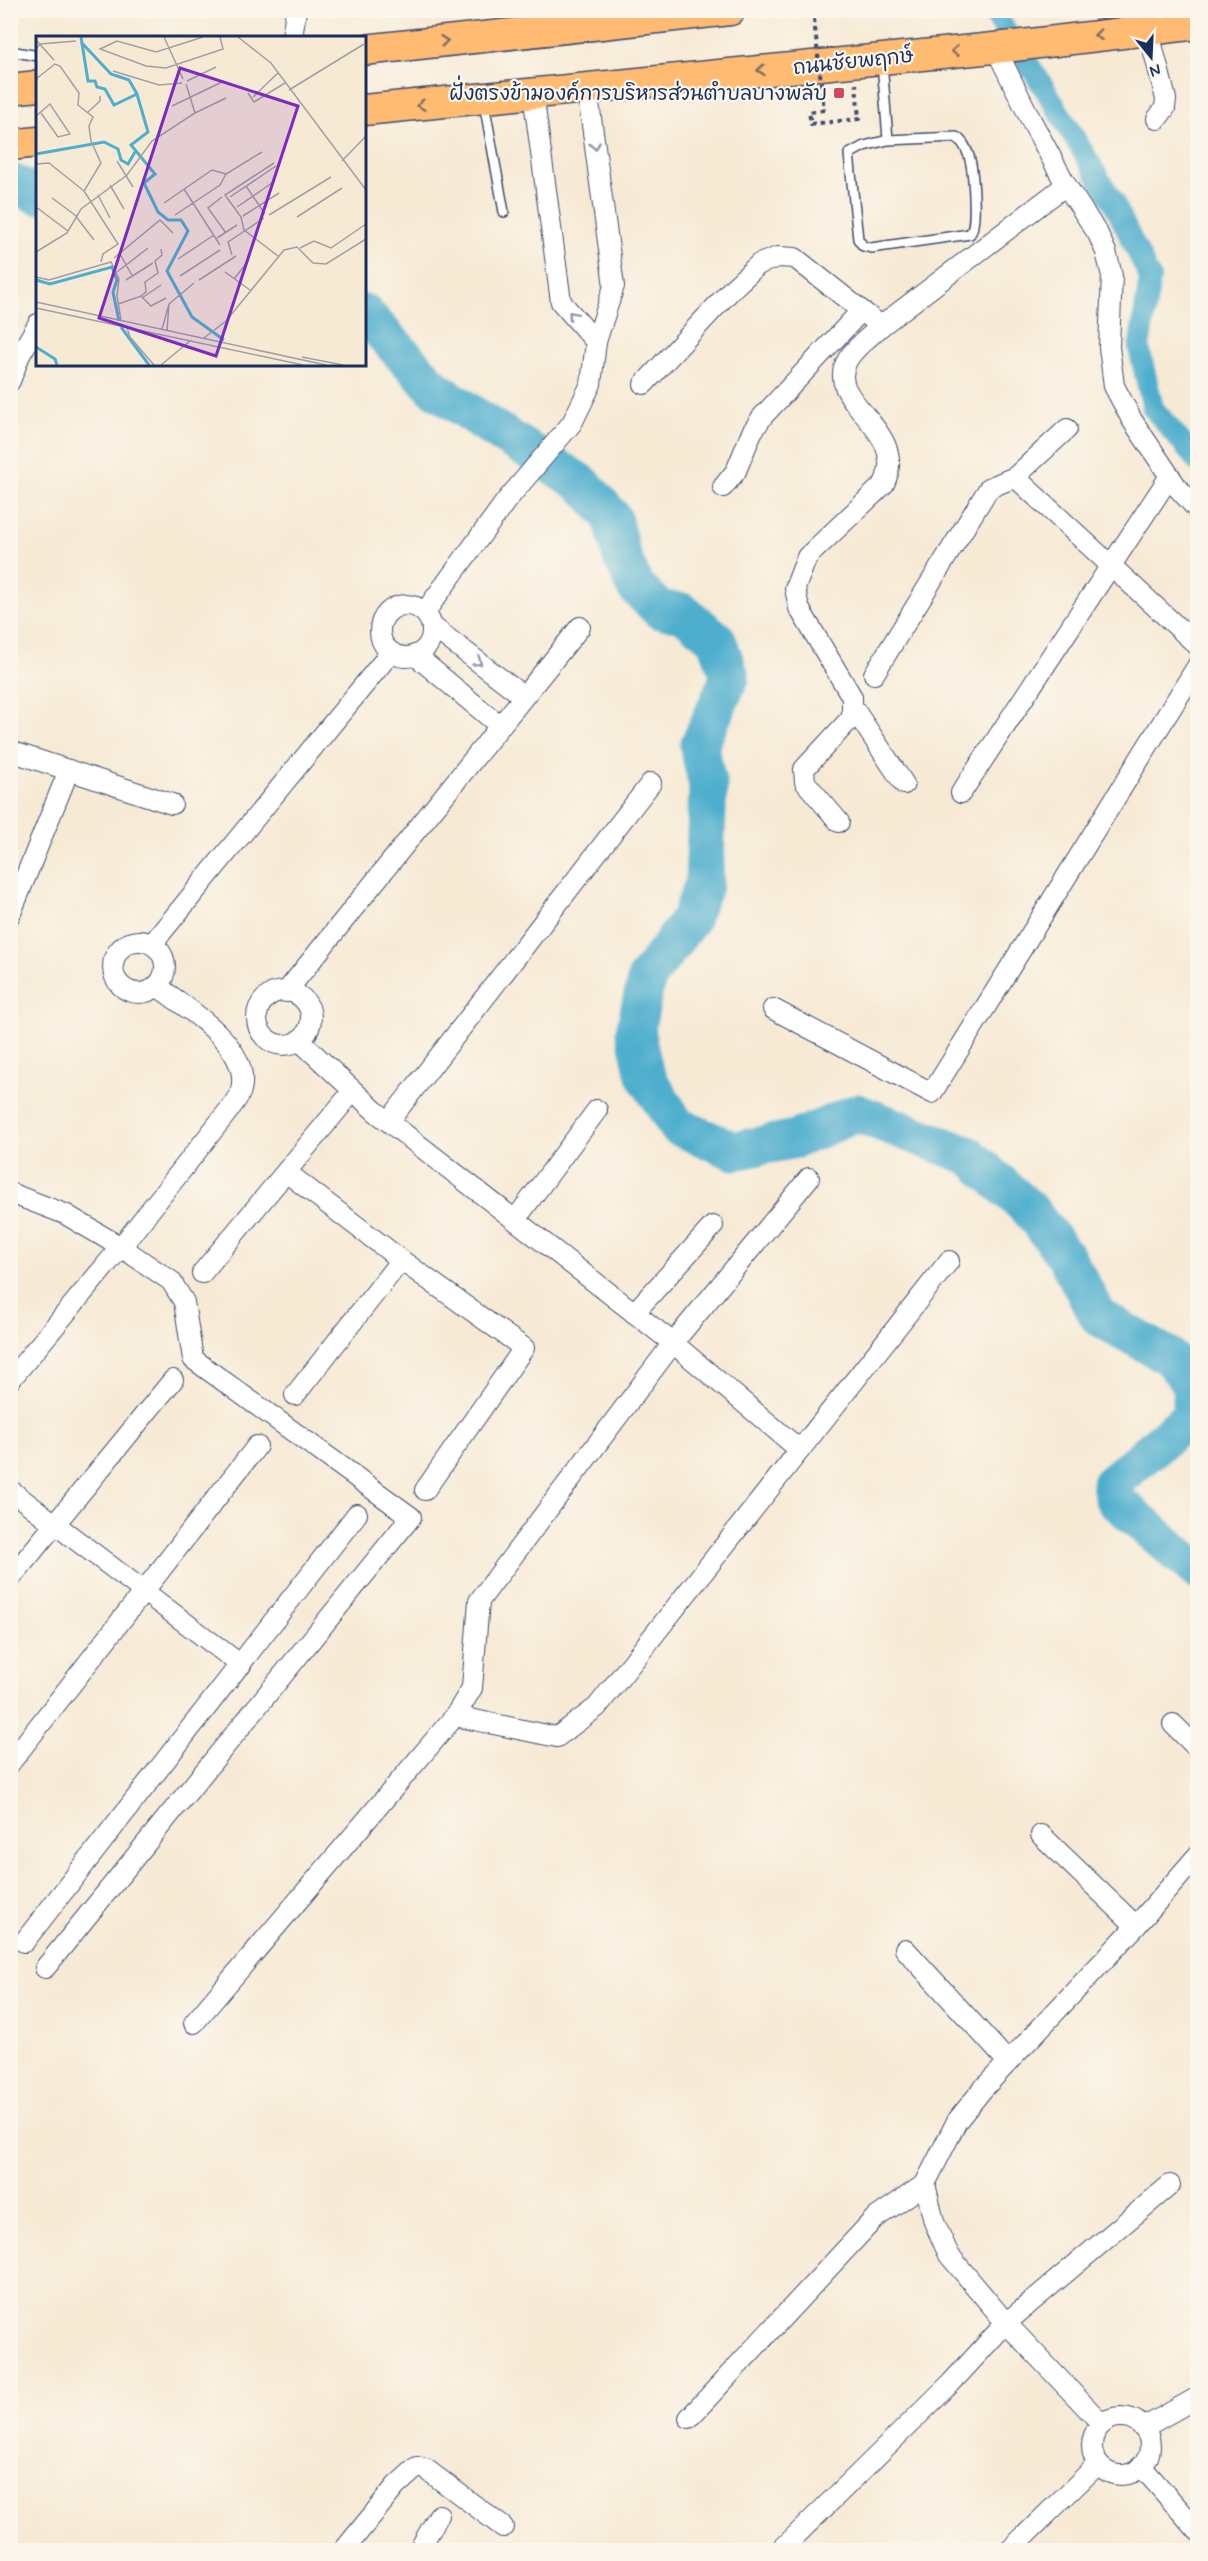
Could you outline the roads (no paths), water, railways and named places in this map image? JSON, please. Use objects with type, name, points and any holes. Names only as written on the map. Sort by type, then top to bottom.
[{"type":"main road","points":[[366,50],[623,16],[730,10]]},
{"type":"main road","name":"ถนนชัยพฤกษ์","points":[[366,110],[1005,46],[1197,24]]},
{"type":"main road","points":[[10,89],[36,86]]},
{"type":"main road","points":[[10,145],[36,142]]},
{"type":"street","points":[[292,36],[296,10]]},
{"type":"street","points":[[1148,29],[1166,99],[1165,108],[1157,119]]},
{"type":"street","points":[[1005,46],[1066,184],[1098,234],[1106,252],[1112,276],[1109,347],[1114,386],[1132,420],[1170,476],[1197,510]]},
{"type":"street","points":[[415,656],[429,644],[429,620],[506,501],[572,423],[591,384],[596,342],[615,286],[587,88]]},
{"type":"street","points":[[533,93],[561,302],[596,342]]},
{"type":"street","points":[[839,822],[805,782],[804,769],[852,717],[852,697],[799,608],[795,588],[807,557],[884,484],[890,471],[890,458],[885,442],[850,398],[843,380],[847,360],[881,326],[1066,184]]},
{"type":"street","points":[[644,384],[733,288],[759,264],[778,257],[795,258],[881,326]]},
{"type":"street","points":[[723,487],[736,471],[752,432],[763,416],[861,311]]},
{"type":"street","points":[[10,381],[20,355],[36,327]]},
{"type":"street","points":[[874,674],[989,488],[1015,477],[1067,429]]},
{"type":"street","points":[[961,793],[1170,476]]},
{"type":"street","points":[[1015,477],[1197,646]]},
{"type":"street","points":[[499,725],[415,656],[399,656],[391,652],[381,639],[380,630],[385,615],[400,605],[409,604],[523,696]]},
{"type":"street","points":[[286,992],[580,627]]},
{"type":"street","points":[[152,944],[391,652]]},
{"type":"street","points":[[773,1009],[932,1093],[1197,665]]},
{"type":"street","points":[[852,706],[904,784]]},
{"type":"street","points":[[10,751],[172,804]]},
{"type":"street","points":[[10,915],[69,770]]},
{"type":"street","points":[[389,1121],[651,783]]},
{"type":"street","points":[[136,942],[152,944],[163,956],[165,964],[162,980],[157,986],[141,993],[124,988],[114,974],[116,956],[121,949],[136,942]]},
{"type":"street","points":[[10,1380],[121,1247],[229,1110],[241,1090],[240,1070],[234,1052],[222,1036],[157,986]]},
{"type":"street","points":[[286,992],[298,996],[309,1009],[309,1027],[299,1040],[291,1044],[273,1043],[260,1032],[257,1014],[265,999],[272,994],[286,992]]},
{"type":"street","points":[[299,1040],[389,1121],[673,1343],[800,1450]]},
{"type":"street","points":[[202,1273],[353,1091]]},
{"type":"street","points":[[515,1220],[597,1110]]},
{"type":"street","points":[[286,1172],[401,1260],[524,1348],[424,1490]]},
{"type":"street","points":[[194,2023],[455,1716],[472,1688],[479,1601],[673,1343],[809,1178]]},
{"type":"street","points":[[10,1193],[65,1214],[121,1247],[171,1281],[184,1302],[193,1359],[411,1517],[45,1968]]},
{"type":"street","points":[[634,1313],[713,1226]]},
{"type":"street","points":[[294,1395],[401,1260]]},
{"type":"street","points":[[455,1716],[557,1737],[597,1707],[949,1261]]},
{"type":"street","points":[[10,1579],[173,1380]]},
{"type":"street","points":[[10,1763],[257,1446]]},
{"type":"street","points":[[10,1490],[241,1665]]},
{"type":"street","points":[[24,1942],[357,1514]]},
{"type":"street","points":[[1173,1724],[1197,1749]]},
{"type":"street","points":[[1041,1835],[1136,1926]]},
{"type":"street","points":[[689,2418],[874,2219],[925,2184],[957,2121],[1008,2062],[1136,1926],[1197,1855]]},
{"type":"street","points":[[905,1949],[1008,2062]]},
{"type":"street","points":[[925,2184],[934,2222],[949,2255],[1006,2323],[1102,2424]]},
{"type":"street","points":[[781,2550],[951,2383],[1006,2323],[1170,2186]]},
{"type":"street","points":[[1143,2428],[1197,2397]]},
{"type":"street","points":[[1128,2418],[1143,2428],[1147,2435],[1149,2452],[1141,2466],[1133,2472],[1114,2474],[1098,2464],[1092,2448],[1096,2431],[1102,2424],[1110,2420],[1128,2418]]},
{"type":"street","points":[[1010,2550],[1098,2464]]},
{"type":"street","points":[[1141,2466],[1197,2531]]},
{"type":"street","points":[[344,2550],[396,2486],[417,2467],[426,2469],[503,2527]]},
{"type":"street","points":[[419,2550],[439,2515]]},
{"type":"lane","points":[[10,51],[36,56]]},
{"type":"lane","points":[[867,59],[888,140]]},
{"type":"lane","points":[[483,98],[504,212]]},
{"type":"lane","points":[[956,137],[962,141],[971,162],[975,220],[970,234],[871,248],[863,246],[858,238],[849,154],[864,146],[888,140],[956,137]]},
{"type":"waterway","points":[[992,10],[1043,86],[1114,203],[1150,278],[1139,348],[1153,408],[1198,462]]},
{"type":"waterway","points":[[10,182],[36,194]]},
{"type":"waterway","points":[[366,315],[434,388],[584,485],[612,517],[621,554],[635,586],[660,610],[682,612],[717,640],[730,677],[699,746],[708,786],[704,884],[689,921],[647,977],[635,1031],[645,1075],[677,1126],[734,1151],[796,1139],[857,1113],[970,1156],[1030,1210],[1066,1257],[1099,1317],[1168,1356],[1191,1381],[1192,1415],[1111,1484],[1114,1499],[1198,1571]]},
{"type":"place","name":"ฝั่งตรงข้ามองค์การบริหารส่วนตำบลบางพลับ","points":[[839,93]]}]
